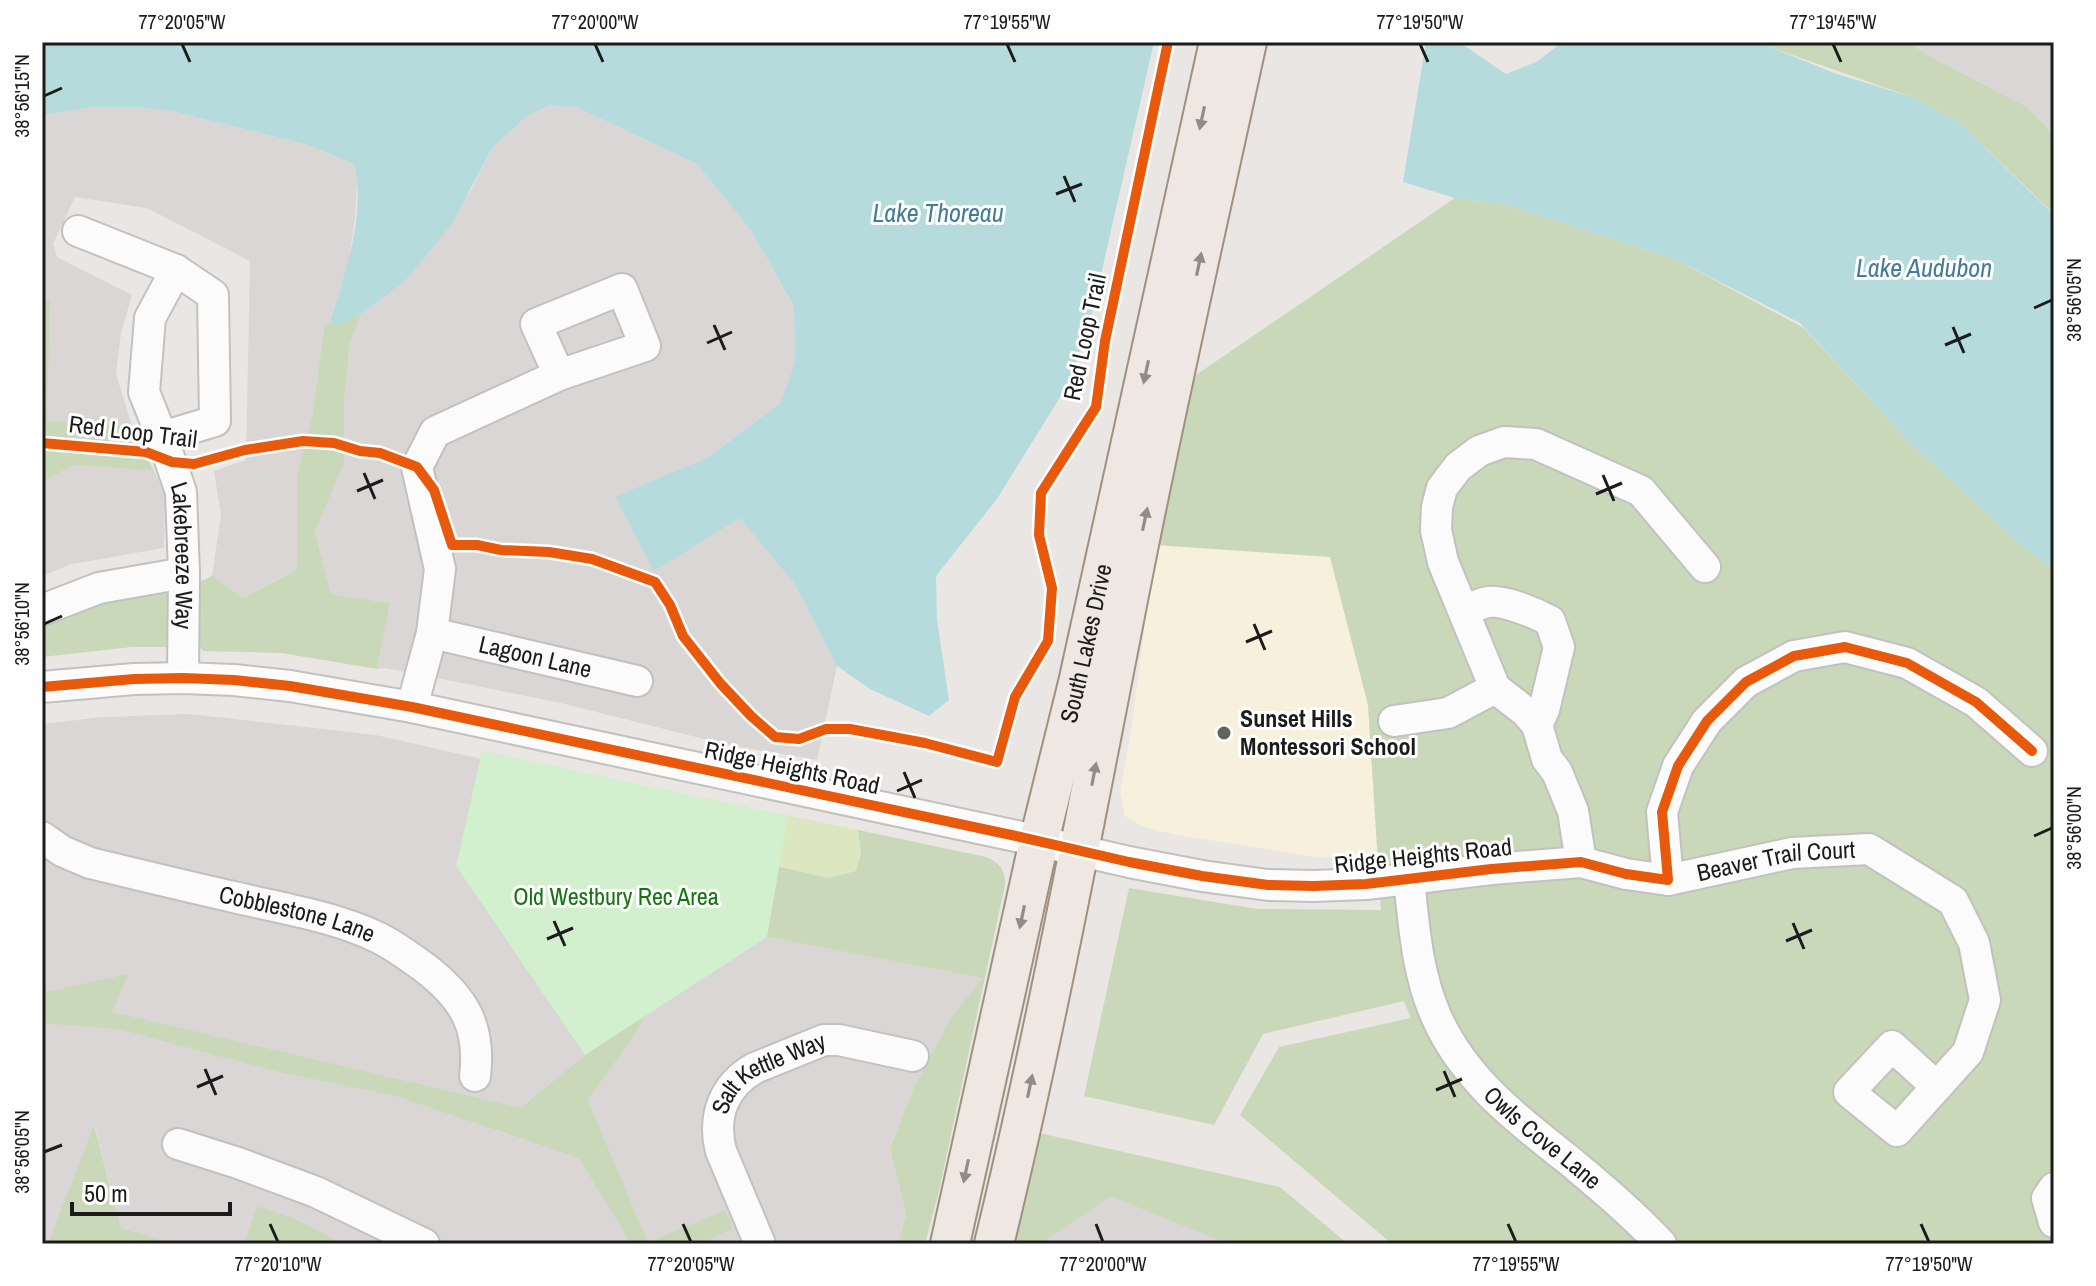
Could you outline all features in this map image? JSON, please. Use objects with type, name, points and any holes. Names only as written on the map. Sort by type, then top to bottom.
[{"type":"main road","name":"South Lakes Drive","points":[[950,1244],[1219,42]]},
{"type":"main road","name":"South Lakes Drive","points":[[994,1244],[1080,850],[1139,545],[1247,42]]},
{"type":"street","points":[[78,231],[176,270],[213,295],[215,421],[162,437]]},
{"type":"street","name":"Lakebreeze Way","points":[[176,270],[150,318],[144,392],[181,492],[183,678]]},
{"type":"street","points":[[412,707],[432,633],[440,569],[417,467],[435,432],[559,375]]},
{"type":"street","points":[[1581,862],[1573,811],[1557,772],[1547,759],[1537,725],[1526,712],[1495,688],[1443,562],[1436,530],[1442,488],[1458,467],[1479,451],[1504,442],[1536,444],[1641,491],[1705,567]]},
{"type":"street","points":[[42,610],[99,588],[184,573]]},
{"type":"street","points":[[1464,611],[1488,602],[1535,613],[1550,621],[1559,647],[1544,710],[1537,725]]},
{"type":"street","name":"Lagoon Lane","points":[[432,633],[637,681]]},
{"type":"street","points":[[1668,880],[1662,812],[1678,766],[1707,721],[1746,682],[1794,656],[1845,647],[1907,663],[1976,702],[2032,751]]},
{"type":"street","name":"Ridge Heights Road","points":[[42,687],[183,678],[290,686],[412,707],[1202,876],[1268,885],[1314,886],[1581,862],[1626,874],[1668,880]]},
{"type":"street","points":[[1394,721],[1448,713],[1495,688]]},
{"type":"street","name":"Cobblestone Lane","points":[[42,837],[62,851],[90,863],[332,921],[377,937],[415,960],[444,982],[456,996],[469,1016],[475,1033],[478,1055],[475,1076]]},
{"type":"street","name":"Beaver Trail Court","points":[[1668,880],[1792,853],[1869,849],[1953,901],[1974,943],[1985,1000],[1968,1052],[1937,1087]]},
{"type":"street","name":"Owls Cove Lane","points":[[1409,879],[1417,953],[1427,993],[1436,1018],[1454,1050],[1476,1081],[1504,1108],[1589,1177],[1661,1244]]},
{"type":"street","name":"Salt Kettle Way","points":[[760,1244],[718,1138],[718,1118],[723,1100],[733,1085],[755,1068],[824,1040],[839,1040],[913,1056]]},
{"type":"street","points":[[178,1144],[316,1192],[424,1244]]},
{"type":"street","points":[[2054,1188],[2047,1198],[2054,1222]]},
{"type":"shaded area","points":[[1909,42],[2054,42],[2054,135],[2027,107],[1927,55]]},
{"type":"shaded area","points":[[550,105],[578,108],[697,164],[752,232],[794,308],[795,361],[781,402],[709,457],[616,498],[740,517],[794,583],[837,666],[817,760],[724,744],[565,704],[377,669],[390,603],[331,594],[315,532],[344,463],[344,403],[350,343],[361,314],[404,282],[470,192],[493,147],[527,116]]},
{"type":"shaded area","points":[[96,107],[171,111],[308,145],[354,164],[357,181],[349,260],[330,322],[324,327],[313,411],[297,476],[297,570],[243,598],[212,576],[221,515],[214,471],[246,460],[250,261],[147,208],[75,197],[53,244],[57,257],[132,295],[121,333],[116,374],[132,426],[46,420],[50,300],[42,298],[42,115]]},
{"type":"shaded area","points":[[74,465],[154,471],[165,494],[164,548],[72,564],[42,576],[42,482]]},
{"type":"shaded area","points":[[1155,545],[1330,556],[1368,705],[1378,854],[1349,858],[1316,857],[1177,835],[1143,827],[1125,816],[1120,791],[1131,732]]},
{"type":"shaded area","points":[[190,714],[376,735],[482,759],[585,1055],[496,1130],[580,1158],[631,1244],[344,1244],[294,1218],[257,1206],[244,1244],[177,1244],[121,1228],[95,1126],[48,1244],[42,1244],[42,724],[104,717]]},
{"type":"shaded area","points":[[767,937],[984,978],[950,1019],[914,1087],[890,1146],[906,1215],[898,1244],[701,1244],[732,1228],[725,1210],[648,1244],[588,1100],[645,1016]]},
{"type":"shaded area","points":[[1111,1195],[1228,1244],[1040,1244]]},
{"type":"green space","points":[[1761,42],[1909,42],[1927,55],[2027,107],[2054,135],[2054,214],[1957,120],[1912,97]]},
{"type":"green space","points":[[1455,198],[1506,205],[1677,260],[1804,328],[1910,443],[2028,551],[2054,570],[2054,1244],[1392,1244],[1240,1115],[1279,1047],[1411,1018],[1404,1001],[1263,1034],[1214,1125],[1084,1096],[1129,888],[1257,909],[1381,910],[1368,705],[1330,557],[1155,545],[1193,377]]},
{"type":"green space","points":[[42,298],[50,300],[47,420],[132,426],[154,471],[74,465],[42,482]]},
{"type":"green space","points":[[361,314],[350,343],[344,403],[344,463],[315,532],[331,594],[390,603],[377,669],[281,653],[203,651],[195,639],[195,584],[212,576],[243,598],[297,570],[297,476],[313,411],[324,327],[330,322],[337,325]]},
{"type":"green space","points":[[168,584],[168,647],[132,647],[42,657],[42,624],[81,607]]},
{"type":"green space","points":[[482,751],[558,767],[555,781],[560,792],[571,804],[582,809],[604,804],[608,792],[595,775],[618,780],[615,794],[618,804],[646,811],[657,805],[659,788],[678,792],[666,799],[664,807],[703,834],[714,823],[705,798],[749,807],[738,825],[743,834],[756,836],[760,828],[755,817],[757,809],[858,830],[861,853],[856,871],[829,878],[772,865],[755,876],[724,922],[701,936],[666,950],[651,930],[631,931],[617,888],[599,894],[571,861],[570,853],[583,846],[577,829],[556,801],[528,778]]},
{"type":"green space","points":[[482,751],[525,775],[772,865],[828,878],[856,871],[861,853],[858,830],[986,857],[998,864],[1003,871],[1005,885],[925,1244],[898,1244],[906,1215],[890,1147],[914,1087],[950,1019],[983,978],[767,937],[645,1016],[588,1100],[648,1243],[725,1210],[733,1228],[701,1244],[631,1244],[579,1158],[396,1096],[275,1071],[119,1029],[42,1023],[42,993],[128,974],[112,1012],[521,1108],[585,1055],[456,866]]},
{"type":"green space","name":"Old Westbury Rec Area","points":[[482,751],[788,816],[767,937],[585,1055],[456,866]]},
{"type":"green space","points":[[94,1125],[121,1228],[177,1244],[48,1244]]},
{"type":"green space","points":[[1039,1133],[1280,1187],[1348,1244],[1228,1244],[1111,1196],[1040,1244],[1010,1244]]},
{"type":"green space","points":[[257,1206],[294,1218],[344,1244],[244,1244]]},
{"type":"water","name":"Lake Thoreau","points":[[42,42],[1154,42],[1089,327],[1067,386],[997,499],[936,576],[937,620],[949,700],[929,716],[870,689],[837,666],[794,583],[740,518],[654,571],[615,497],[709,457],[781,402],[795,361],[794,307],[752,232],[697,164],[578,108],[550,105],[527,116],[493,147],[451,225],[404,282],[361,314],[336,326],[330,322],[356,224],[354,164],[308,145],[171,111],[96,107],[42,115]]},
{"type":"water","name":"Lake Audubon","points":[[1426,42],[1459,42],[1506,74],[1538,61],[1562,42],[1761,42],[1834,73],[1912,97],[1957,120],[2054,215],[2054,570],[2028,551],[1910,443],[1800,323],[1677,260],[1506,205],[1455,198],[1403,182]]},
{"type":"cycle path","name":"Red Loop Trail","points":[[42,443],[146,452],[172,462],[194,464],[245,450],[303,441],[334,443],[380,453],[417,467],[434,490],[452,545],[549,552],[592,559],[655,582],[670,605],[683,636],[720,683],[775,737],[799,739],[826,729],[850,729],[925,743],[997,762],[1015,697],[1048,641],[1052,588],[1039,535],[1041,493],[1096,407],[1105,341],[1168,42]]},
{"type":"cycle path","points":[[42,687],[183,678],[290,686],[412,707],[1129,862],[1268,885],[1366,884],[1581,862],[1626,874],[1668,880],[1662,812],[1678,766],[1707,721],[1746,682],[1794,656],[1845,647],[1907,663],[1976,702],[2032,751]]},
{"type":"place","name":"Sunset Hills Montessori School","points":[[1224,733]]}]
